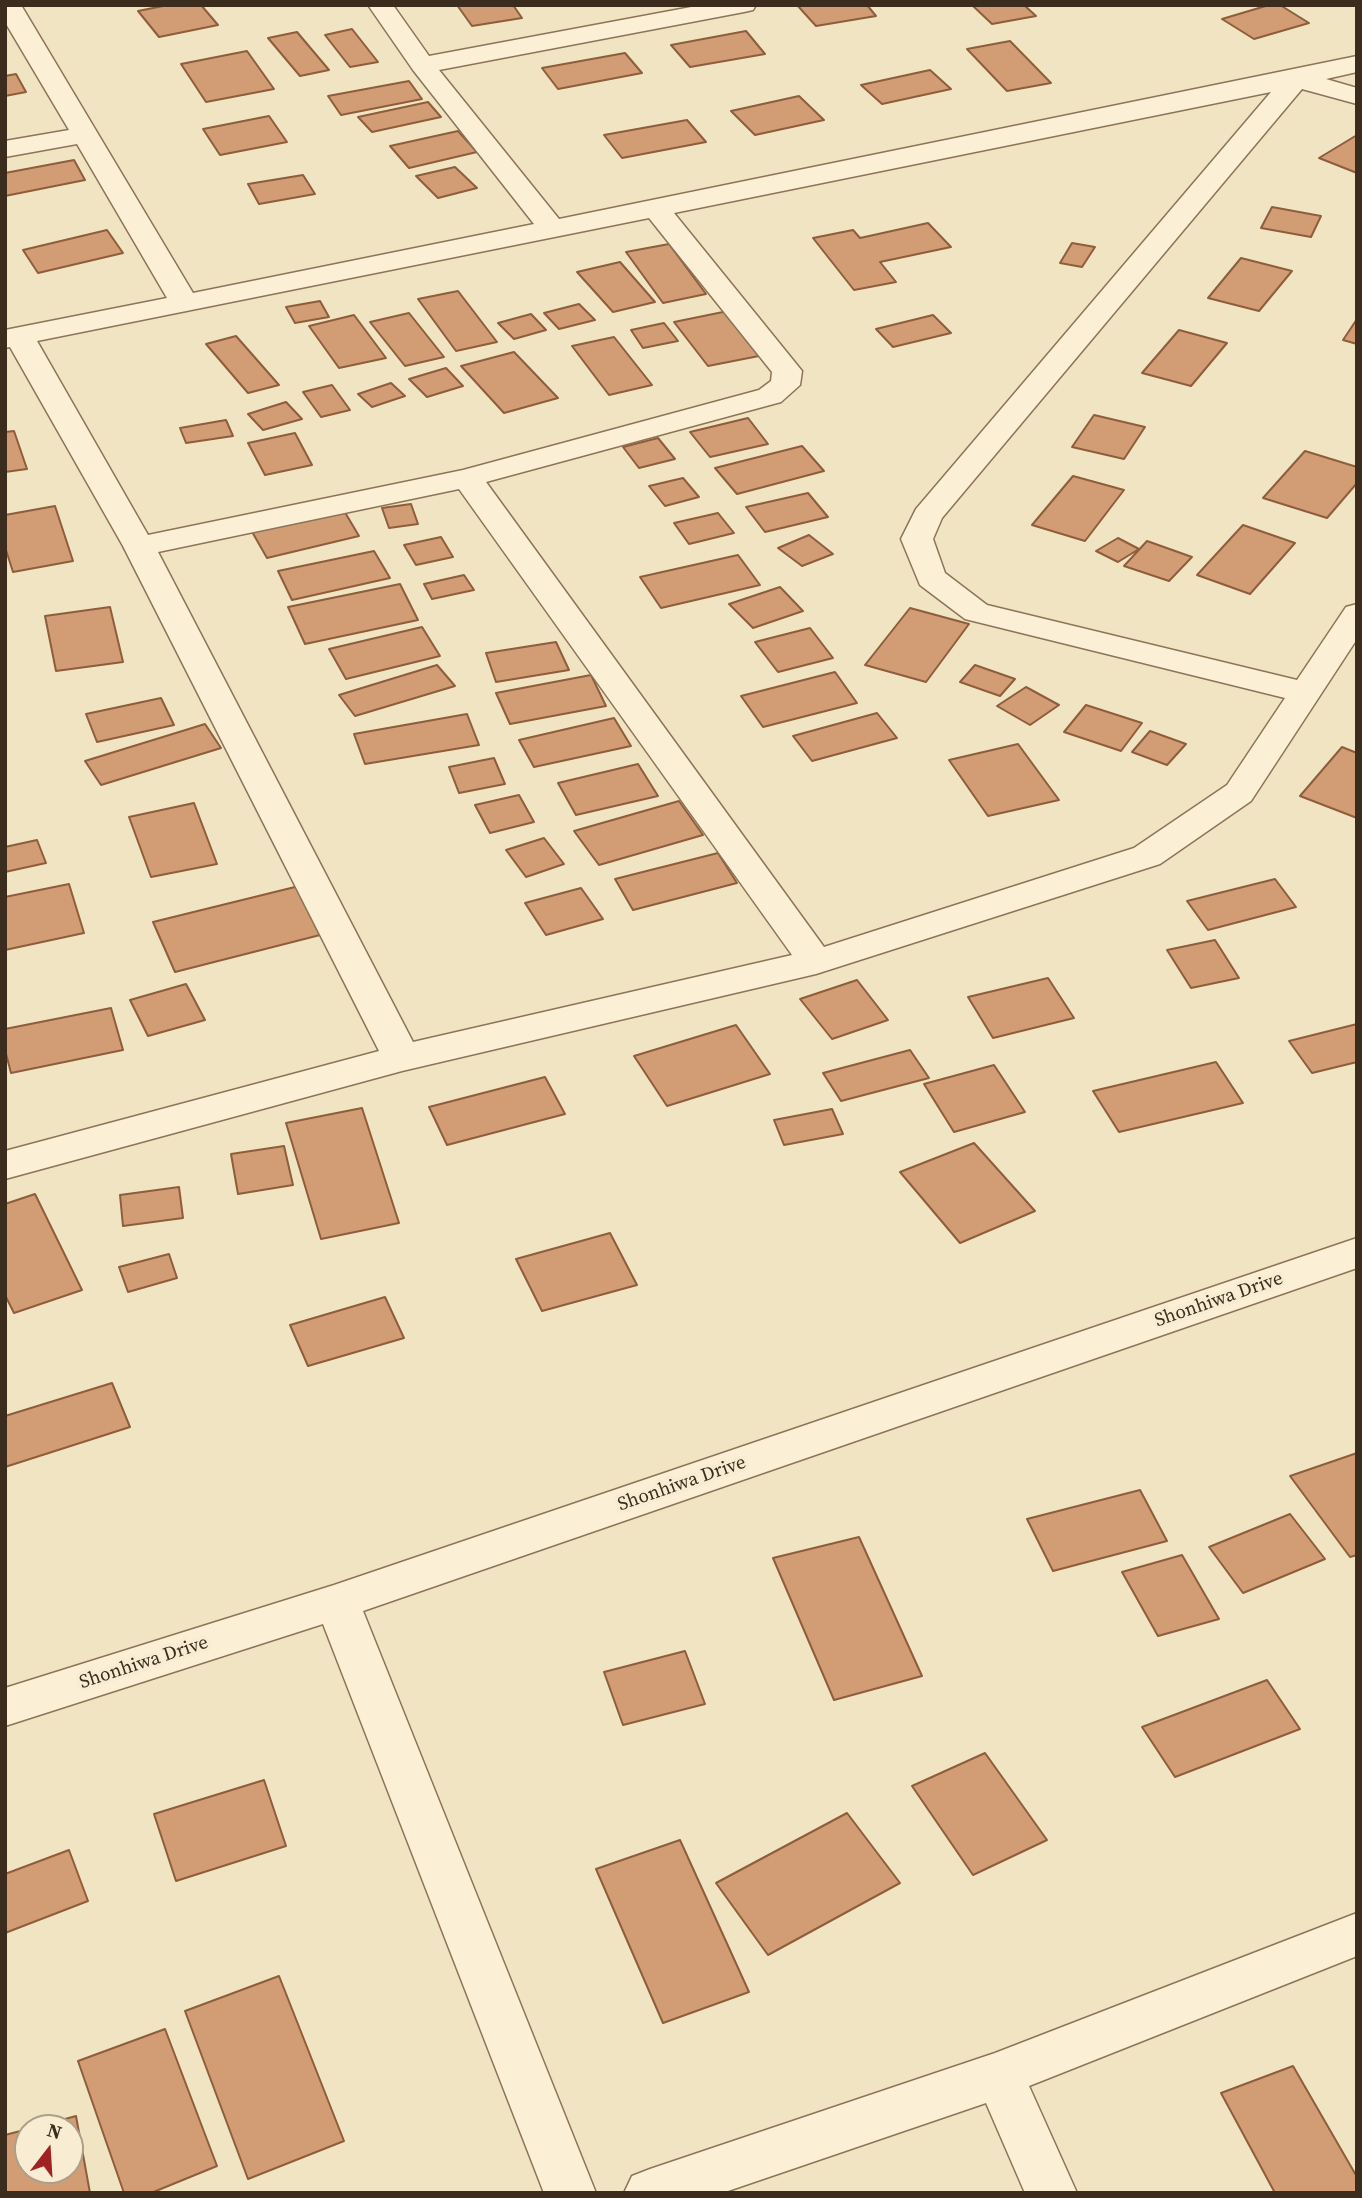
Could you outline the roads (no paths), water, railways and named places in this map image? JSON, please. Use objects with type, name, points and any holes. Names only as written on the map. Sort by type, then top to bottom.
[{"type":"street","points":[[8,5],[184,302]]},
{"type":"street","points":[[380,5],[422,65],[551,227]]},
{"type":"street","points":[[422,65],[744,5]]},
{"type":"street","points":[[402,1058],[139,546],[12,337],[1296,79],[1357,64]]},
{"type":"street","points":[[1296,79],[1357,96]]},
{"type":"street","points":[[1296,79],[927,516],[917,539],[931,578],[976,612],[1307,693]]},
{"type":"street","points":[[5,149],[85,135]]},
{"type":"street","points":[[139,546],[467,478],[771,396],[785,384],[786,371],[655,207]]},
{"type":"street","points":[[467,478],[816,962]]},
{"type":"street","points":[[5,1165],[402,1058],[816,962],[1147,856],[1198,824],[1238,793],[1357,614]]},
{"type":"street","name":"Shonhiwa Drive","points":[[5,1707],[337,1602],[1357,1253]]},
{"type":"street","points":[[337,1602],[570,2193]]},
{"type":"street","points":[[650,2193],[999,2075],[1357,1934]]},
{"type":"street","points":[[999,2075],[1051,2193]]}]
